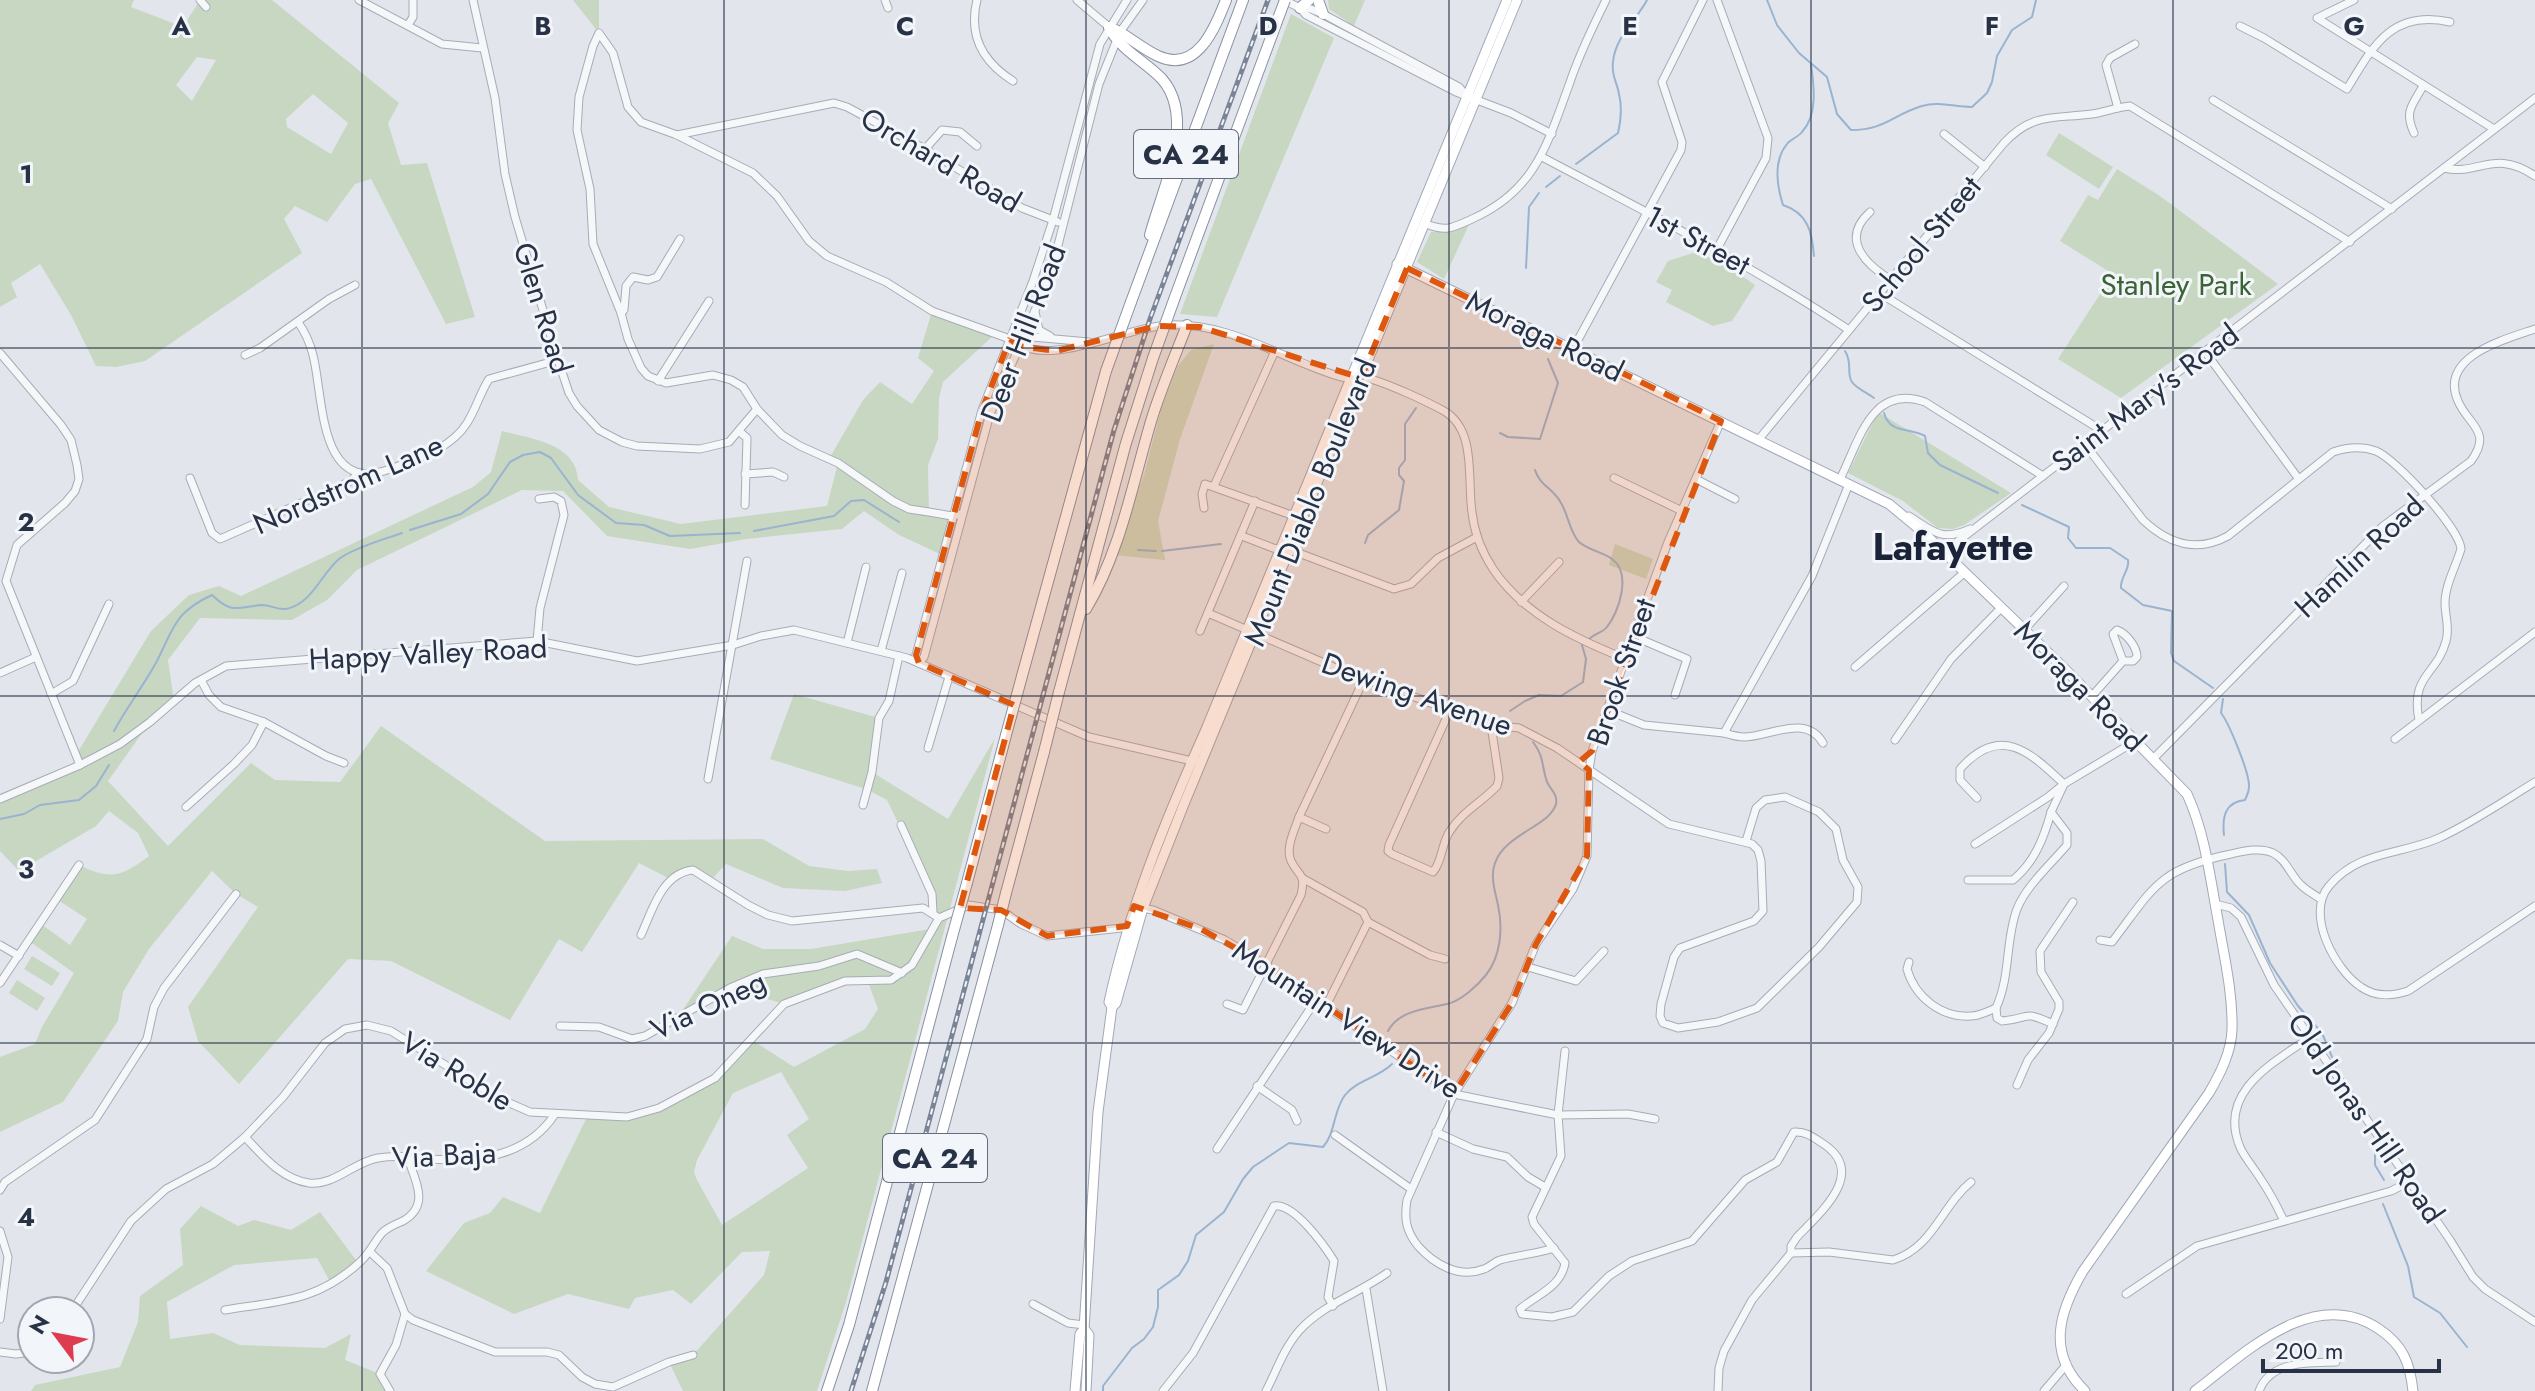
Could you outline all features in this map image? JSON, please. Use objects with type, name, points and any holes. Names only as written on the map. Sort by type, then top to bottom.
[{"type":"highway","points":[[1115,33],[1157,56],[1170,60],[1183,59],[1198,51],[1208,40],[1226,0]]},
{"type":"highway","name":"CA 24","points":[[872,1391],[1126,443],[1153,358],[1285,0]]},
{"type":"highway","points":[[1300,8],[1309,0]]},
{"type":"highway","points":[[1318,0],[1323,14]]},
{"type":"highway","name":"CA 24","points":[[827,1391],[849,1325],[1041,603],[1106,371],[1242,3]]},
{"type":"highway","points":[[1115,33],[1164,82],[1173,96],[1178,117],[1174,150],[1131,302]]},
{"type":"highway","points":[[1079,621],[1094,595],[1122,523],[1154,411],[1187,325]]},
{"type":"main road","name":"Mount Diablo Boulevard","points":[[1075,1391],[1080,1334],[1084,1327],[1098,1112],[1112,1007],[1116,1003],[1138,907],[1402,266],[1507,0]]},
{"type":"main road","name":"Mount Diablo Boulevard","points":[[1402,266],[1426,224],[1517,0]]},
{"type":"main road","name":"Moraga Road","points":[[1402,266],[1900,511],[2092,696],[2187,794],[2198,820],[2207,859],[2230,986],[2232,1032],[2223,1069],[2209,1093],[2083,1271],[2066,1301],[2060,1339],[2073,1378],[2085,1391]]},
{"type":"main road","name":"Mount Diablo Boulevard","points":[[1197,762],[1245,659],[1259,599],[1285,550],[1294,516],[1356,378]]},
{"type":"main road","points":[[2195,1391],[2283,1327],[2306,1319],[2345,1315],[2374,1326],[2399,1346],[2410,1370],[2413,1391]]},
{"type":"main road","name":"Mount Diablo Boulevard","points":[[1084,1327],[1089,1335],[1086,1391]]},
{"type":"street","points":[[359,0],[442,44],[482,48]]},
{"type":"street","points":[[408,25],[413,17],[413,0]]},
{"type":"street","name":"Glen Road","points":[[473,0],[495,98],[505,174],[515,217],[569,393],[586,419],[622,442],[700,449],[729,442],[757,409]]},
{"type":"street","points":[[977,0],[974,25],[982,51],[998,71],[1013,81]]},
{"type":"street","points":[[1077,0],[1115,33]]},
{"type":"street","name":"Deer Hill Road","points":[[1127,0],[1115,33],[1099,84],[1055,257],[990,414],[924,657],[917,659],[982,410],[1033,281],[1053,220],[1089,76],[1115,33],[1143,0]]},
{"type":"street","points":[[1285,0],[1306,15],[1456,92],[1552,134]]},
{"type":"street","points":[[1426,224],[1443,230],[1452,228],[1497,207],[1526,180],[1542,157],[1584,43],[1606,0]]},
{"type":"street","points":[[1573,349],[1682,145],[1662,82],[1703,0]]},
{"type":"street","points":[[1717,0],[1768,138],[1766,158],[1717,249]]},
{"type":"street","points":[[2354,0],[2317,18],[2494,129]]},
{"type":"street","points":[[1300,8],[1323,14],[1459,87],[1467,95]]},
{"type":"street","points":[[2240,26],[2347,89],[2383,36],[2429,17],[2450,22]]},
{"type":"street","points":[[962,514],[952,516],[909,509],[893,501],[846,468],[782,435],[757,409],[743,387],[722,376],[678,382],[658,381],[641,368],[593,244],[590,189],[577,130],[579,97],[599,33],[613,53],[633,116],[652,128],[677,135],[753,173],[777,196],[809,241],[827,256],[886,282],[932,311],[1010,339],[1019,346],[1056,351],[1147,327],[1187,325],[1224,331],[1344,378],[1369,378],[1443,411],[1457,422],[1466,440],[1471,511],[1477,537],[1492,568],[1521,602],[1577,638],[1626,659]]},
{"type":"street","points":[[2135,44],[2110,58],[2106,65],[2118,108],[2130,106],[2140,111],[2350,242]]},
{"type":"street","points":[[1399,63],[1416,64]]},
{"type":"street","points":[[2414,133],[2408,120],[2409,111],[2423,86]]},
{"type":"street","name":"Saint Mary's Road","points":[[1944,552],[2535,98]]},
{"type":"street","points":[[2213,100],[2392,209]]},
{"type":"street","name":"Orchard Road","points":[[677,135],[834,103],[925,149],[1022,208],[1063,224]]},
{"type":"street","name":"School Street","points":[[1759,439],[2014,133],[2044,117],[2093,114],[2118,108]]},
{"type":"street","points":[[925,149],[942,130],[960,132],[977,146]]},
{"type":"street","points":[[1944,134],[1985,167]]},
{"type":"street","name":"1st Street","points":[[1542,157],[1717,249],[1849,330]]},
{"type":"street","points":[[2444,168],[2453,170],[2499,162],[2535,176]]},
{"type":"street","points":[[1870,212],[1857,227],[1856,243],[1868,262],[1891,280]]},
{"type":"street","points":[[621,313],[629,281],[633,277],[648,280],[657,277],[680,239]]},
{"type":"street","points":[[245,355],[355,285]]},
{"type":"street","points":[[1881,294],[2101,430]]},
{"type":"street","points":[[658,381],[709,301]]},
{"type":"street","points":[[1035,311],[1036,323],[1043,334],[1064,340]]},
{"type":"street","points":[[298,322],[314,357],[318,395],[333,448],[346,469],[358,473]]},
{"type":"street","name":"Hamlin Road","points":[[2153,759],[2383,526],[2471,461],[2480,440],[2475,423],[2456,397],[2456,381],[2461,366],[2468,358],[2497,342],[2535,329]]},
{"type":"street","points":[[1010,339],[1023,336],[1091,342]]},
{"type":"street","points":[[1214,486],[1275,351]]},
{"type":"street","points":[[0,353],[71,440],[79,479],[75,491],[65,503],[17,545],[4,570],[8,591],[80,765]]},
{"type":"street","points":[[2206,353],[2298,478]]},
{"type":"street","name":"Nordstrom Lane","points":[[190,478],[212,533],[220,539],[351,481],[358,473],[383,472],[423,457],[458,434],[468,422],[489,379],[558,360]]},
{"type":"street","points":[[1724,733],[1812,576],[1844,481],[1870,418],[1878,407],[1894,398],[1925,402],[2043,476]]},
{"type":"street","name":"Brook Street","points":[[1554,1248],[1497,1260],[1475,1272],[1439,1266],[1410,1236],[1405,1212],[1411,1189],[1454,1094],[1512,1003],[1536,944],[1573,889],[1587,856],[1592,751],[1651,587],[1721,421]]},
{"type":"street","points":[[740,432],[747,438],[745,505]]},
{"type":"street","points":[[2084,443],[2143,520],[2164,538],[2180,544],[2210,544],[2228,536],[2333,452],[2362,448],[2388,458],[2452,527],[2461,541],[2445,602],[2448,632],[2445,646],[2421,681],[2417,693],[2419,720]]},
{"type":"street","points":[[745,474],[773,472],[784,477]]},
{"type":"street","points":[[1614,478],[1682,511]]},
{"type":"street","points":[[1696,479],[1735,499]]},
{"type":"street","points":[[1204,508],[1202,494],[1205,484],[1294,516]]},
{"type":"street","points":[[537,641],[540,608],[564,515],[561,501],[554,497],[539,499]]},
{"type":"street","points":[[1200,631],[1255,501]]},
{"type":"street","points":[[1900,511],[1944,536],[1953,536],[1986,521]]},
{"type":"street","points":[[1242,536],[1394,589],[1411,584],[1438,558],[1477,537]]},
{"type":"street","points":[[708,779],[747,561]]},
{"type":"street","points":[[1521,602],[1559,562]]},
{"type":"street","points":[[847,643],[866,567]]},
{"type":"street","points":[[881,651],[902,573]]},
{"type":"street","points":[[1855,667],[1964,573]]},
{"type":"street","points":[[2024,630],[2064,586]]},
{"type":"street","points":[[51,694],[73,681],[109,604]]},
{"type":"street","points":[[1895,740],[1951,659],[2001,608]]},
{"type":"street","name":"Dewing Avenue","points":[[1208,613],[1327,664],[1450,710],[1491,725],[1519,728],[1576,760],[1669,824],[1746,841]]},
{"type":"street","name":"Happy Valley Road","points":[[0,799],[80,765],[120,744],[201,680],[226,666],[537,641],[637,661],[733,645],[794,630],[917,659],[949,677],[1089,737],[1197,762]]},
{"type":"street","points":[[2395,739],[2535,632]]},
{"type":"street","points":[[1635,637],[1687,659],[1675,695]]},
{"type":"street","points":[[863,805],[872,772],[879,718],[889,701],[899,656]]},
{"type":"street","points":[[0,673],[36,657]]},
{"type":"street","points":[[2092,696],[2123,661]]},
{"type":"street","points":[[928,748],[949,677]]},
{"type":"street","points":[[1365,677],[1299,817],[1289,851],[1291,861],[1302,878],[1363,912],[1368,922],[1430,955],[1445,959]]},
{"type":"street","points":[[201,680],[209,695],[221,707],[264,722],[309,748],[344,763]]},
{"type":"street","points":[[1450,710],[1388,851],[1434,872],[1448,833],[1459,819],[1497,786],[1499,778],[1491,725]]},
{"type":"street","points":[[1607,710],[1644,725],[1746,737],[1777,729],[1801,729],[1812,731],[1823,743]]},
{"type":"street","points":[[186,807],[252,745],[264,722]]},
{"type":"street","points":[[1975,844],[2064,784],[2134,742]]},
{"type":"street","points":[[1977,798],[1960,780],[1960,769],[1975,753],[1999,745],[2024,750],[2035,756],[2064,784]]},
{"type":"street","points":[[1576,760],[1592,751]]},
{"type":"street","points":[[2535,782],[2440,838],[2371,857],[2345,871],[2331,883],[2321,899],[2319,911],[2320,924],[2328,944],[2350,977],[2362,988],[2386,995],[2408,991],[2535,906]]},
{"type":"street","points":[[1968,880],[2013,880],[2025,870],[2045,834],[2064,784]]},
{"type":"street","points":[[1785,797],[1819,812],[1836,829],[1843,860],[1858,887],[1857,902],[1819,947],[1757,1008],[1718,1022],[1678,1028],[1669,1026],[1663,1023],[1660,1016],[1661,1004],[1674,957],[1680,948],[1754,921],[1763,911],[1761,861],[1758,850],[1746,841],[1756,808],[1765,800],[1785,797]]},
{"type":"street","points":[[2051,812],[2067,833],[2067,845],[2021,900],[2016,912],[2007,974],[1996,1008],[1997,1018],[2002,1021],[2025,1014],[2053,1024]]},
{"type":"street","points":[[1299,817],[1326,829]]},
{"type":"street","points":[[901,825],[932,894],[936,915],[912,965],[902,973]]},
{"type":"street","points":[[2100,940],[2112,942],[2148,892],[2163,878],[2207,859],[2239,852],[2271,852],[2280,857],[2299,884],[2321,899]]},
{"type":"street","points":[[0,983],[79,865]]},
{"type":"street","points":[[641,935],[655,902],[670,879],[682,871],[693,870],[758,910],[792,921],[923,908],[936,915],[969,905],[1001,910],[1047,936],[1132,927]]},
{"type":"street","points":[[1227,1004],[1243,1010],[1301,895],[1302,878]]},
{"type":"street","points":[[0,1190],[5,1182],[95,1120],[147,1039],[154,1007],[164,988],[236,894]]},
{"type":"street","points":[[2017,1085],[2028,1060],[2053,1024],[2059,1009],[2059,1002],[2041,972],[2040,951],[2073,902]]},
{"type":"street","name":"Old Jonas Hill Road","points":[[2215,904],[2231,908],[2241,917],[2274,985],[2473,1277],[2485,1289],[2535,1322]]},
{"type":"street","name":"Mountain View Drive","points":[[1138,907],[1219,937],[1266,965],[1454,1094],[1558,1115],[1628,1114],[1655,1119]]},
{"type":"street","points":[[1326,1006],[1368,922]]},
{"type":"street","points":[[0,945],[19,956]]},
{"type":"street","points":[[1528,967],[1576,981],[1604,951]]},
{"type":"street","name":"Via Oneg","points":[[560,1026],[599,1027],[632,1039],[645,1036],[730,988],[763,974],[819,966],[857,954],[902,973]]},
{"type":"street","points":[[1909,962],[1907,969],[1915,989],[1935,1007],[1973,1016],[1996,1008]]},
{"type":"street","name":"Via Roble","points":[[82,1295],[142,1209],[177,1181],[213,1164],[245,1137],[283,1097],[325,1043],[345,1029],[376,1026],[391,1031],[521,1110],[627,1117],[659,1108],[715,1078],[741,1054],[784,1004],[845,981],[891,980],[902,973]]},
{"type":"street","points":[[1217,1149],[1316,1000]]},
{"type":"street","points":[[2284,1221],[2271,1194],[2240,1147],[2235,1119],[2250,1081],[2309,1038]]},
{"type":"street","points":[[1565,1051],[1558,1115],[1561,1156],[1532,1217],[1534,1224],[1565,1263],[1563,1275],[1553,1287],[1520,1309],[1522,1314],[1552,1317],[1573,1312],[1609,1276],[1632,1261],[1692,1241],[1745,1180],[1777,1162],[1794,1132],[1801,1131],[1833,1150],[1842,1162],[1840,1187],[1797,1237],[1791,1246],[1791,1253],[1752,1300],[1724,1351],[1719,1368],[1718,1391]]},
{"type":"street","points":[[1257,1086],[1292,1110],[1297,1121]]},
{"type":"street","name":"Via Baja","points":[[245,1137],[276,1169],[310,1183],[330,1180],[378,1158],[487,1158],[507,1153],[535,1136],[555,1114]]},
{"type":"street","points":[[1436,1132],[1473,1149],[1507,1157],[1528,1177],[1545,1187]]},
{"type":"street","points":[[1335,1135],[1411,1189]]},
{"type":"street","points":[[225,1310],[315,1294],[332,1285],[370,1252],[385,1230],[415,1212],[421,1200],[407,1156]]},
{"type":"street","points":[[1791,1253],[1829,1252],[1883,1260],[1903,1257],[1927,1237],[1963,1188],[1971,1182]]},
{"type":"street","points":[[2126,1294],[2197,1246],[2391,1191],[2409,1182]]},
{"type":"street","points":[[1163,1391],[1198,1344],[1274,1206],[1286,1207],[1296,1216],[1323,1244],[1334,1261],[1328,1297],[1333,1306]]},
{"type":"street","points":[[0,1231],[8,1257],[0,1319]]},
{"type":"street","points":[[370,1252],[387,1268],[405,1314],[426,1327],[495,1352],[547,1352],[559,1355],[582,1377],[595,1384],[613,1387],[669,1362],[693,1355]]},
{"type":"street","points":[[1266,1391],[1299,1330],[1387,1273]]},
{"type":"street","points":[[1366,1289],[1383,1391]]},
{"type":"street","points":[[1033,1304],[1068,1323],[1084,1327]]},
{"type":"street","points":[[390,1391],[380,1374],[396,1345],[405,1314]]},
{"type":"street","points":[[2259,1391],[2262,1382],[2271,1373],[2294,1363],[2336,1362]]},
{"type":"street","points":[[2044,1391],[2067,1364]]},
{"type":"highlighted area","points":[[1407,268],[1721,421],[1592,751],[1579,762],[1589,770],[1587,856],[1536,944],[1512,1003],[1454,1094],[1266,965],[1201,929],[1134,906],[1127,926],[1047,936],[1001,910],[960,908],[1014,705],[919,663],[916,655],[982,410],[1010,339],[1019,346],[1056,351],[1157,326],[1200,327],[1361,378]]},
{"type":"green space","points":[[0,0],[134,0],[131,7],[183,27],[200,0],[272,0],[399,103],[388,123],[401,165],[427,163],[475,317],[446,324],[371,179],[355,184],[327,222],[295,206],[284,219],[302,253],[145,361],[116,367],[96,366],[71,315],[40,264],[11,283],[17,297],[0,307]],"holes":[[[197,57],[216,60],[192,101],[176,85]],[[313,94],[348,123],[331,154],[287,127],[286,119]]]},
{"type":"green space","points":[[573,0],[599,0],[599,33]]},
{"type":"green space","points":[[1328,0],[1365,0],[1354,26],[1329,9]]},
{"type":"green space","points":[[1291,14],[1334,38],[1217,317],[1180,314]]},
{"type":"green space","points":[[2059,133],[2113,167],[2099,189],[2046,155]]},
{"type":"green space","name":"Stanley Park","points":[[2117,169],[2160,196],[2278,284],[2121,398],[2058,359],[2113,274],[2060,241],[2088,195],[2098,200]]},
{"type":"green space","points":[[1471,220],[1444,279],[1417,262],[1431,232],[1451,232]]},
{"type":"green space","points":[[1696,252],[1723,263],[1755,285],[1732,321],[1713,326],[1666,302],[1672,290],[1656,282],[1668,261]]},
{"type":"green space","points":[[932,311],[995,334],[943,382],[939,398],[938,439],[928,465],[929,512],[952,516],[942,555],[899,535],[864,511],[842,529],[746,539],[690,549],[607,536],[563,491],[522,490],[357,570],[327,600],[292,620],[200,618],[168,660],[174,701],[150,722],[108,781],[168,846],[251,763],[275,780],[340,782],[381,726],[545,841],[763,839],[809,866],[848,871],[877,869],[882,883],[845,891],[783,888],[726,864],[711,880],[692,870],[670,879],[639,863],[582,952],[559,939],[510,1020],[391,961],[348,959],[239,1084],[198,1041],[188,1007],[258,907],[236,894],[212,871],[149,949],[123,992],[118,1021],[63,1102],[0,1132],[0,1057],[35,1044],[74,973],[29,941],[41,924],[70,945],[87,919],[58,900],[79,865],[100,873],[116,874],[149,856],[138,833],[109,811],[96,826],[19,871],[0,851],[0,799],[80,766],[76,755],[151,631],[189,595],[219,586],[241,596],[473,487],[491,472],[502,431],[538,440],[561,450],[575,468],[578,480],[609,507],[681,524],[827,506],[838,463],[829,459],[863,400],[880,382],[912,404],[934,371],[918,358]]},
{"type":"green space","points":[[1214,344],[1180,439],[1158,521],[1165,560],[1114,555],[1144,475],[1161,409],[1177,367],[1191,350]]},
{"type":"green space","points":[[1878,412],[2011,493],[1964,525],[1953,529],[1938,528],[1903,501],[1848,473]]},
{"type":"green space","points":[[1615,544],[1653,559],[1646,579],[1609,565]]},
{"type":"green space","points":[[794,694],[879,718],[872,772],[948,819],[995,738],[846,1302],[817,1391],[683,1391],[669,1362],[693,1355],[764,1275],[770,1251],[742,1252],[691,1304],[673,1290],[635,1298],[629,1309],[568,1294],[514,1314],[426,1271],[464,1223],[490,1213],[503,1197],[540,1213],[588,1115],[627,1117],[659,1108],[715,1078],[752,1040],[794,1067],[865,1029],[878,1009],[868,982],[845,981],[784,1004],[729,988],[678,1017],[732,936],[763,949],[811,949],[930,929],[937,917],[932,894],[887,800],[866,789],[770,759]],"holes":[[[781,1072],[809,1119],[787,1135],[808,1168],[722,1225],[694,1172],[697,1160],[733,1093]]]},
{"type":"green space","points":[[32,956],[60,973],[52,986],[24,969]]},
{"type":"green space","points":[[17,980],[45,998],[37,1011],[9,993]]},
{"type":"green space","points":[[201,1206],[238,1226],[254,1220],[291,1230],[320,1212],[359,1264],[332,1285],[317,1258],[234,1265],[167,1302],[170,1339],[213,1333],[240,1345],[325,1348],[351,1334],[345,1360],[380,1374],[390,1391],[31,1391],[35,1385],[96,1375],[96,1372],[120,1367],[138,1322],[140,1296],[183,1265],[180,1229]]},
{"type":"waterway","points":[[1576,164],[1618,133],[1621,108],[1613,62],[1622,37],[1647,0]]},
{"type":"waterway","points":[[1767,0],[1777,25],[1799,53],[1827,77],[1837,114],[1851,130],[1872,128],[1928,105],[1972,107],[1987,93],[1997,56],[2012,30],[2032,17],[2036,0]]},
{"type":"waterway","points":[[1811,65],[1814,100],[1811,117],[1802,132],[1783,151],[1778,174],[1783,205],[1798,213],[1807,224],[1814,256]]},
{"type":"waterway","points":[[1546,187],[1560,176]]},
{"type":"waterway","points":[[1526,268],[1529,207],[1539,193]]},
{"type":"waterway","points":[[1845,351],[1852,382],[1874,398]]},
{"type":"waterway","points":[[1500,433],[1508,437],[1540,439],[1558,383],[1548,359]]},
{"type":"waterway","points":[[1365,543],[1368,535],[1399,510],[1404,481],[1399,475],[1399,468],[1405,460],[1405,424],[1416,408]]},
{"type":"waterway","points":[[1884,413],[1895,427],[1925,436],[1928,453],[1940,465],[1998,493]]},
{"type":"waterway","points":[[410,530],[461,514],[488,494],[510,462],[523,455],[540,452],[551,458],[578,495],[616,523],[644,525],[670,536],[740,533]]},
{"type":"waterway","points":[[1535,470],[1561,503],[1579,542],[1612,559],[1621,573],[1622,593],[1611,620],[1605,629],[1587,641]]},
{"type":"waterway","points":[[754,531],[834,516],[851,501],[864,500],[899,522]]},
{"type":"waterway","points":[[2022,505],[2069,527],[2068,538],[2076,548],[2110,548],[2128,560],[2121,588],[2143,605],[2172,611],[2171,653],[2174,661],[2213,688]]},
{"type":"waterway","points":[[114,731],[177,622],[200,601],[212,595],[225,605],[236,608],[262,605],[286,609],[295,606],[309,595],[339,559],[402,533]]},
{"type":"waterway","points":[[1162,551],[1221,544]]},
{"type":"waterway","points":[[1138,550],[1156,551]]},
{"type":"waterway","points":[[1510,711],[1539,695],[1561,696],[1583,682],[1586,659],[1582,645]]},
{"type":"waterway","points":[[2223,699],[2221,713],[2238,749],[2249,787],[2245,800],[2233,804],[2226,812],[2224,835]]},
{"type":"waterway","points":[[1388,1031],[1406,1015],[1458,1000],[1478,984],[1491,967],[1498,951],[1500,932],[1493,878],[1495,863],[1508,845],[1545,818],[1556,804],[1555,794],[1547,782],[1541,757],[1533,742]]},
{"type":"waterway","points":[[0,819],[24,814],[40,805],[79,800],[96,786],[109,765]]},
{"type":"waterway","points":[[2225,864],[2227,892],[2249,915],[2270,963],[2298,1006],[2322,1033],[2332,1057]]},
{"type":"waterway","points":[[1103,1391],[1103,1386],[1132,1348],[1153,1327],[1158,1290],[1179,1275],[1188,1261],[1196,1235],[1224,1212],[1253,1167],[1289,1143],[1323,1147],[1345,1095],[1392,1064]]},
{"type":"waterway","points":[[2375,1150],[2375,1165],[2384,1180]]},
{"type":"waterway","points":[[2383,1204],[2408,1266],[2414,1297],[2440,1313],[2467,1347]]},
{"type":"railway","points":[[851,1391],[886,1282],[1114,430],[1150,319],[1268,0]]},
{"type":"district","name":"Lafayette","points":[[1953,546]]}]
